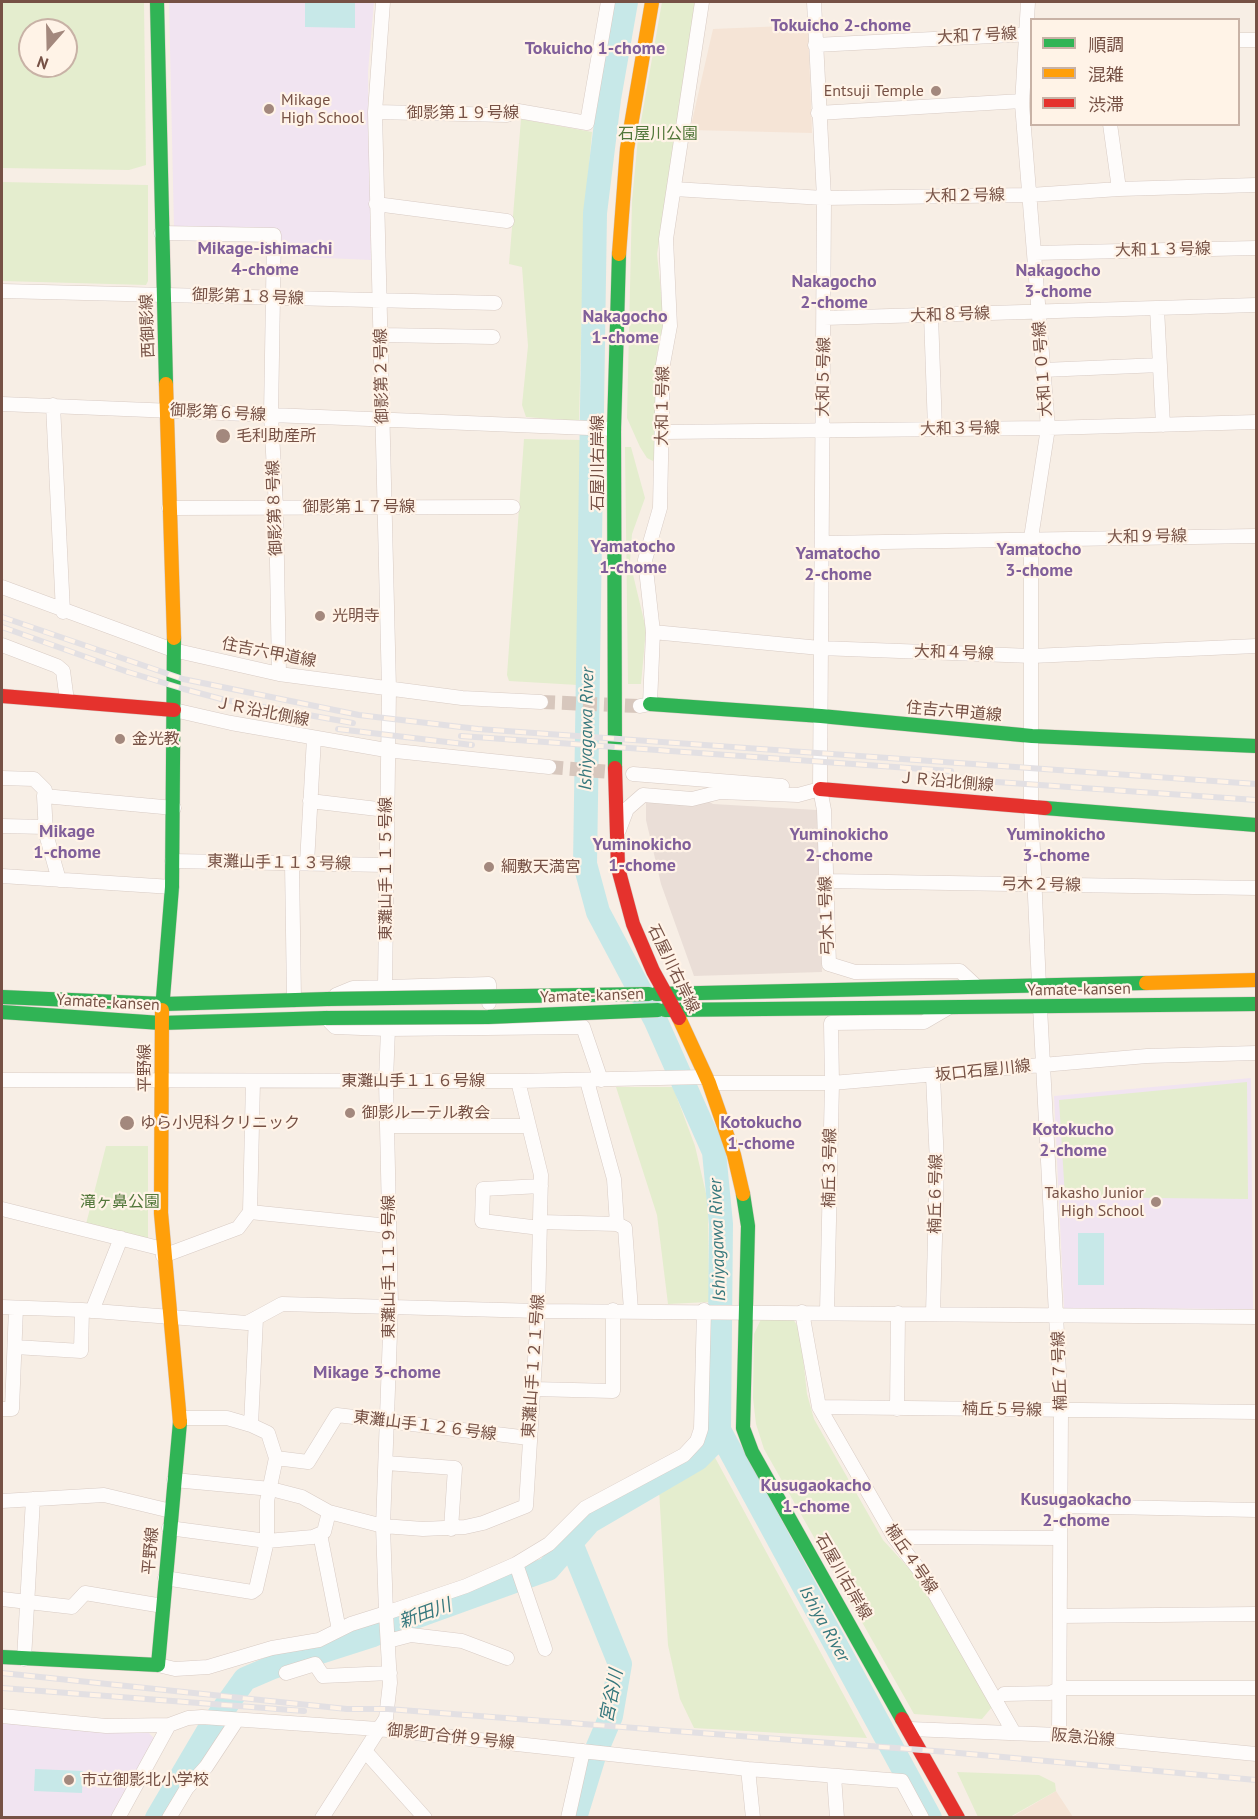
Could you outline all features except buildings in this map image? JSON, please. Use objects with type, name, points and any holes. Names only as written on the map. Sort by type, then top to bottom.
[{"type":"street","name":"西御影線","points":[[157,2],[161,233],[169,410],[173,650]]},
{"type":"street","name":"御影第２号線","points":[[382,2],[375,112],[389,689],[386,750]]},
{"type":"street","name":"御影第１９号線","points":[[375,112],[507,115],[518,111],[587,123],[608,2]]},
{"type":"street","name":"石屋川右岸線","points":[[652,2],[622,189],[614,429],[618,868],[633,924],[653,972],[676,1010],[702,1080],[735,1155],[748,1226],[743,1428],[752,1452],[958,1818]]},
{"type":"street","name":"大和１号線","points":[[645,705],[653,632],[645,560],[660,508],[663,364],[670,326],[666,239],[702,2]]},
{"type":"street","name":"大和５号線","points":[[814,2],[814,45],[824,198],[820,648],[822,716]]},
{"type":"street","name":"大和１０号線","points":[[1028,2],[1030,34],[1022,101],[1048,428],[1031,538],[1031,806],[1039,986]]},
{"type":"street","name":"大和７号線","points":[[814,45],[1030,34]]},
{"type":"street","points":[[1240,40],[1257,40]]},
{"type":"street","points":[[819,112],[1022,101]]},
{"type":"street","points":[[1110,126],[1119,189]]},
{"type":"street","name":"大和２号線","points":[[674,189],[824,198],[1030,195],[1119,189],[1257,185]]},
{"type":"street","points":[[376,204],[507,221]]},
{"type":"street","name":"御影第８号線","points":[[161,233],[274,235],[270,415],[276,507],[279,674]]},
{"type":"street","name":"大和１３号線","points":[[1034,253],[1257,248]]},
{"type":"street","name":"御影第１８号線","points":[[2,291],[495,303]]},
{"type":"street","name":"大和８号線","points":[[824,318],[1257,305]]},
{"type":"street","points":[[1157,308],[1163,425]]},
{"type":"street","points":[[931,315],[935,429]]},
{"type":"street","points":[[382,335],[493,337]]},
{"type":"street","points":[[1043,370],[1160,365]]},
{"type":"street","name":"御影第６号線","points":[[2,404],[614,429]]},
{"type":"street","points":[[53,405],[63,612]]},
{"type":"street","name":"大和３号線","points":[[663,432],[1048,428],[1257,422]]},
{"type":"street","name":"御影第１７号線","points":[[169,508],[513,507]]},
{"type":"street","name":"大和９号線","points":[[822,543],[1257,536]]},
{"type":"street","name":"住吉六甲道線","points":[[2,587],[63,612],[173,650],[279,674],[389,689],[541,702]]},
{"type":"street","name":"大和４号線","points":[[653,632],[820,648],[1032,656],[1257,646]]},
{"type":"street","points":[[2,645],[57,666],[63,671],[67,701]]},
{"type":"street","name":"平野線","points":[[158,1665],[180,1418],[163,1253],[161,1081],[161,1023],[172,887],[173,650]]},
{"type":"street","name":"ＪＲ沿北側線","points":[[2,696],[174,710],[386,750],[549,767]]},
{"type":"street","name":"住吉六甲道線","points":[[645,705],[822,716],[1032,736],[1257,746]]},
{"type":"street","name":"弓木１号線","points":[[822,716],[820,789],[824,810],[829,964],[855,972],[960,971],[975,985]]},
{"type":"street","points":[[307,863],[314,738]]},
{"type":"street","name":"東灘山手１１５号線","points":[[385,987],[386,750]]},
{"type":"street","name":"ＪＲ沿北側線","points":[[633,774],[1257,825]]},
{"type":"street","points":[[2,778],[34,779],[45,790],[46,827],[59,880]]},
{"type":"street","points":[[616,837],[627,808],[643,795],[692,799],[720,792],[798,795],[820,789]]},
{"type":"street","points":[[44,796],[174,808]]},
{"type":"street","points":[[310,801],[386,810]]},
{"type":"street","points":[[2,826],[46,827]]},
{"type":"street","name":"東灘山手１１３号線","points":[[172,861],[386,865]]},
{"type":"street","points":[[292,863],[294,1000]]},
{"type":"street","points":[[2,876],[172,887]]},
{"type":"street","name":"弓木２号線","points":[[825,881],[1257,888]]},
{"type":"street","name":"Yamate-kansen","points":[[2,997],[164,1004],[975,985],[1039,986],[1257,981]]},
{"type":"street","points":[[328,999],[353,988],[489,984],[489,1029]]},
{"type":"street","name":"Yamate-kansen","points":[[2,1012],[161,1023],[326,1018],[488,1017],[658,1010],[1257,1004]]},
{"type":"street","name":"楠丘７号線","points":[[1040,1007],[1058,1314],[1061,1411],[1059,1736]]},
{"type":"street","name":"楠丘３号線","points":[[827,1312],[832,1083],[831,1023],[924,1022],[948,1008]]},
{"type":"street","points":[[326,1018],[335,1027],[388,1029],[583,1027],[614,1179],[616,1224]]},
{"type":"street","name":"東灘山手１１９号線","points":[[382,1724],[390,1673],[383,1526],[391,1306],[386,1080],[388,1029]]},
{"type":"street","name":"坂口石屋川線","points":[[668,1080],[832,1083],[1147,1056],[1257,1053]]},
{"type":"street","name":"楠丘６号線","points":[[933,1076],[937,1163],[933,1313]]},
{"type":"street","name":"東灘山手１１６号線","points":[[2,1080],[253,1082],[668,1080]]},
{"type":"street","name":"東灘山手１２１号線","points":[[174,1480],[271,1489],[302,1497],[329,1512],[383,1526],[451,1529],[483,1523],[526,1506],[538,1311],[541,1175],[518,1081]]},
{"type":"street","points":[[2,1209],[121,1238],[163,1253],[238,1228],[250,1212],[253,1082]]},
{"type":"street","points":[[387,1126],[529,1126]]},
{"type":"street","points":[[541,1186],[483,1189],[482,1221],[540,1225],[616,1224],[626,1228],[632,1310]]},
{"type":"street","points":[[250,1212],[390,1226]]},
{"type":"street","points":[[15,1347],[81,1352],[87,1310],[121,1238]]},
{"type":"street","points":[[2,1408],[12,1409],[15,1347],[9,1308],[87,1310],[247,1323],[282,1304],[538,1311],[706,1310],[1257,1317]]},
{"type":"street","points":[[532,1389],[613,1391],[613,1310]]},
{"type":"street","points":[[2,1657],[158,1665],[175,1669],[208,1667],[272,1648],[319,1640],[339,1630],[386,1616],[466,1586],[519,1573],[585,1508],[684,1455],[697,1441],[701,1429],[706,1310]]},
{"type":"street","name":"楠丘４号線","points":[[802,1312],[819,1407],[894,1537],[927,1580],[1014,1733]]},
{"type":"street","points":[[897,1408],[898,1312]]},
{"type":"street","points":[[251,1425],[256,1318]]},
{"type":"street","name":"楠丘５号線","points":[[819,1407],[1257,1412]]},
{"type":"street","name":"東灘山手１２６号線","points":[[276,1458],[308,1462],[337,1415],[387,1423],[529,1438]]},
{"type":"street","points":[[165,1578],[252,1592],[256,1589],[267,1541],[267,1501],[276,1458],[268,1433],[251,1425],[227,1418],[180,1418]]},
{"type":"street","points":[[386,1463],[455,1468],[451,1529]]},
{"type":"street","points":[[2,1501],[104,1495],[171,1511]]},
{"type":"street","points":[[24,1659],[33,1499]]},
{"type":"street","points":[[1060,1506],[1257,1510]]},
{"type":"street","points":[[169,1528],[267,1541],[313,1537],[324,1532],[329,1512]]},
{"type":"street","points":[[320,1534],[339,1630]]},
{"type":"street","points":[[894,1537],[1059,1538]]},
{"type":"street","points":[[519,1573],[545,1649]]},
{"type":"street","points":[[2,1599],[72,1607],[85,1593],[163,1606]]},
{"type":"street","points":[[1060,1616],[1257,1614]]},
{"type":"street","points":[[387,1638],[411,1635],[462,1641],[507,1658]]},
{"type":"street","points":[[286,1673],[315,1664],[323,1676],[390,1673]]},
{"type":"street","points":[[1004,1694],[1050,1693],[1061,1688],[1257,1688]]},
{"type":"street","name":"御影町合併９号線","points":[[2,1716],[106,1726],[169,1725],[188,1718],[382,1724],[646,1758],[748,1769],[902,1781],[922,1818]]},
{"type":"street","points":[[169,1818],[187,1788],[206,1767],[233,1720]]},
{"type":"street","points":[[322,1818],[382,1724]]},
{"type":"street","points":[[118,1818],[169,1725]]},
{"type":"street","name":"阪急沿線","points":[[909,1729],[1059,1736],[1257,1754]]},
{"type":"street","points":[[364,1751],[425,1818]]},
{"type":"street","points":[[568,1818],[587,1751]]},
{"type":"street","points":[[748,1769],[753,1818]]},
{"type":"street","points":[[834,1776],[837,1818]]},
{"type":"shaded area","name":"Mikage High School","points":[[169,2],[374,2],[368,72],[371,260],[281,256],[281,233],[174,229]]},
{"type":"shaded area","points":[[808,25],[812,133],[690,130],[713,29]]},
{"type":"shaded area","points":[[646,801],[708,801],[713,804],[817,810],[822,972],[694,976],[661,884],[646,820]]},
{"type":"shaded area","name":"Takasho Junior High School","points":[[1251,1078],[1253,1309],[1064,1308],[1054,1096]]},
{"type":"shaded area","name":"市立御影北小学校","points":[[2,1722],[108,1732],[148,1732],[159,1743],[113,1817],[2,1817]]},
{"type":"shaded area","points":[[1056,1791],[1073,1817],[1010,1818]]},
{"type":"green space","points":[[2,2],[144,2],[146,165],[129,170],[2,168]]},
{"type":"green space","name":"石屋川公園","points":[[662,2],[696,2],[657,254],[664,321],[657,355],[656,456],[653,461],[647,458],[640,447],[627,418],[632,201],[638,138]]},
{"type":"green space","points":[[521,119],[592,132],[584,224],[579,421],[526,417],[522,405],[528,346],[522,267],[509,264]]},
{"type":"green space","points":[[2,182],[148,185],[148,281],[146,285],[2,281]]},
{"type":"green space","points":[[524,439],[583,440],[578,685],[509,681],[507,675]]},
{"type":"green space","points":[[625,447],[631,447],[645,498],[632,534],[630,562],[646,629],[641,684],[628,684]]},
{"type":"green space","points":[[1247,1082],[1248,1199],[1065,1197],[1059,1100]]},
{"type":"green space","points":[[616,1087],[673,1087],[695,1146],[708,1202],[709,1302],[668,1304],[657,1215]]},
{"type":"green space","name":"滝ヶ鼻公園","points":[[106,1146],[148,1146],[148,1241],[86,1224]]},
{"type":"green space","points":[[762,1317],[793,1319],[800,1330],[807,1394],[814,1419],[883,1540],[916,1576],[992,1707],[982,1719],[914,1714],[764,1449],[756,1424],[753,1398],[754,1334]]},
{"type":"green space","points":[[712,1452],[867,1738],[694,1728],[680,1699],[668,1645],[659,1489]]},
{"type":"green space","points":[[957,1772],[1039,1775],[1055,1783],[1056,1791],[1010,1817],[978,1817]]},
{"type":"water","points":[[305,2],[355,2],[355,28],[305,27]]},
{"type":"water","points":[[1078,1233],[1104,1233],[1104,1285],[1078,1285]]},
{"type":"water","points":[[35,1769],[83,1771],[82,1793],[34,1791]]},
{"type":"waterway","name":"Ishiyagawa River","points":[[626,2],[609,99],[595,213],[585,864],[598,912],[655,1019],[714,1152],[721,1224],[719,1430],[930,1818]]},
{"type":"waterway","name":"新田川","points":[[157,1818],[210,1728],[245,1679],[273,1667],[373,1635],[415,1617],[548,1569],[589,1522],[697,1459],[711,1445],[719,1430]]},
{"type":"waterway","name":"宮谷川","points":[[571,1543],[620,1664],[611,1716],[594,1756],[575,1818]]},
{"type":"tunnel","points":[[541,702],[640,706]]},
{"type":"tunnel","points":[[549,767],[622,773]]},
{"type":"railway","points":[[2,617],[183,679],[359,715],[478,729],[1256,784]]},
{"type":"railway","points":[[2,627],[128,672],[184,689],[225,700],[353,723]]},
{"type":"railway","points":[[338,729],[472,745]]},
{"type":"railway","points":[[461,736],[951,771]]},
{"type":"railway","points":[[939,778],[1256,800]]},
{"type":"railway","points":[[2,1673],[347,1709],[388,1709],[948,1752],[1256,1780]]},
{"type":"railway","points":[[2,1688],[304,1711]]},
{"type":"traffic: fast","points":[[157,2],[166,384]]},
{"type":"traffic: fast","points":[[615,768],[614,429],[619,254]]},
{"type":"traffic: fast","points":[[162,1010],[172,887],[174,638]]},
{"type":"traffic: fast","points":[[650,704],[821,716],[1032,736],[1256,746]]},
{"type":"traffic: fast","points":[[1045,808],[1256,825]]},
{"type":"traffic: fast","points":[[656,994],[1146,983]]},
{"type":"traffic: fast","points":[[328,999],[649,994]]},
{"type":"traffic: fast","points":[[2,997],[164,1004],[328,999]]},
{"type":"traffic: fast","points":[[665,1010],[1256,1004]]},
{"type":"traffic: fast","points":[[326,1018],[488,1017],[658,1010]]},
{"type":"traffic: fast","points":[[2,1012],[161,1023],[326,1018]]},
{"type":"traffic: fast","points":[[743,1194],[748,1226],[743,1428],[752,1452],[902,1719]]},
{"type":"traffic: fast","points":[[2,1657],[158,1665],[180,1422]]},
{"type":"traffic: slow","points":[[619,254],[627,149],[652,2]]},
{"type":"traffic: slow","points":[[166,384],[174,638]]},
{"type":"traffic: slow","points":[[1146,983],[1256,980]]},
{"type":"traffic: slow","points":[[162,1010],[161,1213],[180,1422]]},
{"type":"traffic: slow","points":[[679,1018],[709,1083],[734,1155],[743,1194]]},
{"type":"traffic: jam","points":[[2,696],[174,710]]},
{"type":"traffic: jam","points":[[615,768],[618,868],[633,924],[653,971],[679,1018]]},
{"type":"traffic: jam","points":[[820,789],[1045,808]]},
{"type":"traffic: jam","points":[[902,1719],[958,1818]]},
{"type":"place","name":"Entsuji Temple","points":[[936,91]]},
{"type":"place","name":"Mikage High School","points":[[269,109]]},
{"type":"place","name":"毛利助産所","points":[[223,436]]},
{"type":"place","name":"光明寺","points":[[320,616]]},
{"type":"place","name":"金光教","points":[[120,739]]},
{"type":"place","name":"綱敷天満宮","points":[[489,867]]},
{"type":"place","name":"御影ルーテル教会","points":[[350,1113]]},
{"type":"place","name":"ゆら小児科クリニック","points":[[127,1123]]},
{"type":"place","name":"Takasho Junior High School","points":[[1156,1202]]},
{"type":"place","name":"市立御影北小学校","points":[[69,1780]]},
{"type":"district","name":"Tokuicho 2-chome","points":[[841,26]]},
{"type":"district","name":"Tokuicho 1-chome","points":[[595,49]]},
{"type":"district","name":"Mikage-ishimachi 4-chome","points":[[265,259]]},
{"type":"district","name":"Nakagocho 3-chome","points":[[1058,281]]},
{"type":"district","name":"Nakagocho 2-chome","points":[[834,292]]},
{"type":"district","name":"Nakagocho 1-chome","points":[[625,327]]},
{"type":"district","name":"Yamatocho 1-chome","points":[[633,557]]},
{"type":"district","name":"Yamatocho 3-chome","points":[[1039,560]]},
{"type":"district","name":"Yamatocho 2-chome","points":[[838,564]]},
{"type":"district","name":"Mikage 1-chome","points":[[67,842]]},
{"type":"district","name":"Yuminokicho 2-chome","points":[[839,845]]},
{"type":"district","name":"Yuminokicho 3-chome","points":[[1056,845]]},
{"type":"district","name":"Yuminokicho 1-chome","points":[[642,855]]},
{"type":"district","name":"Kotokucho 1-chome","points":[[761,1133]]},
{"type":"district","name":"Kotokucho 2-chome","points":[[1073,1140]]},
{"type":"district","name":"Mikage 3-chome","points":[[377,1373]]},
{"type":"district","name":"Kusugaokacho 1-chome","points":[[816,1496]]},
{"type":"district","name":"Kusugaokacho 2-chome","points":[[1076,1510]]},
{"type":"water label","name":"Ishiya River","points":[[824,1624]]}]
